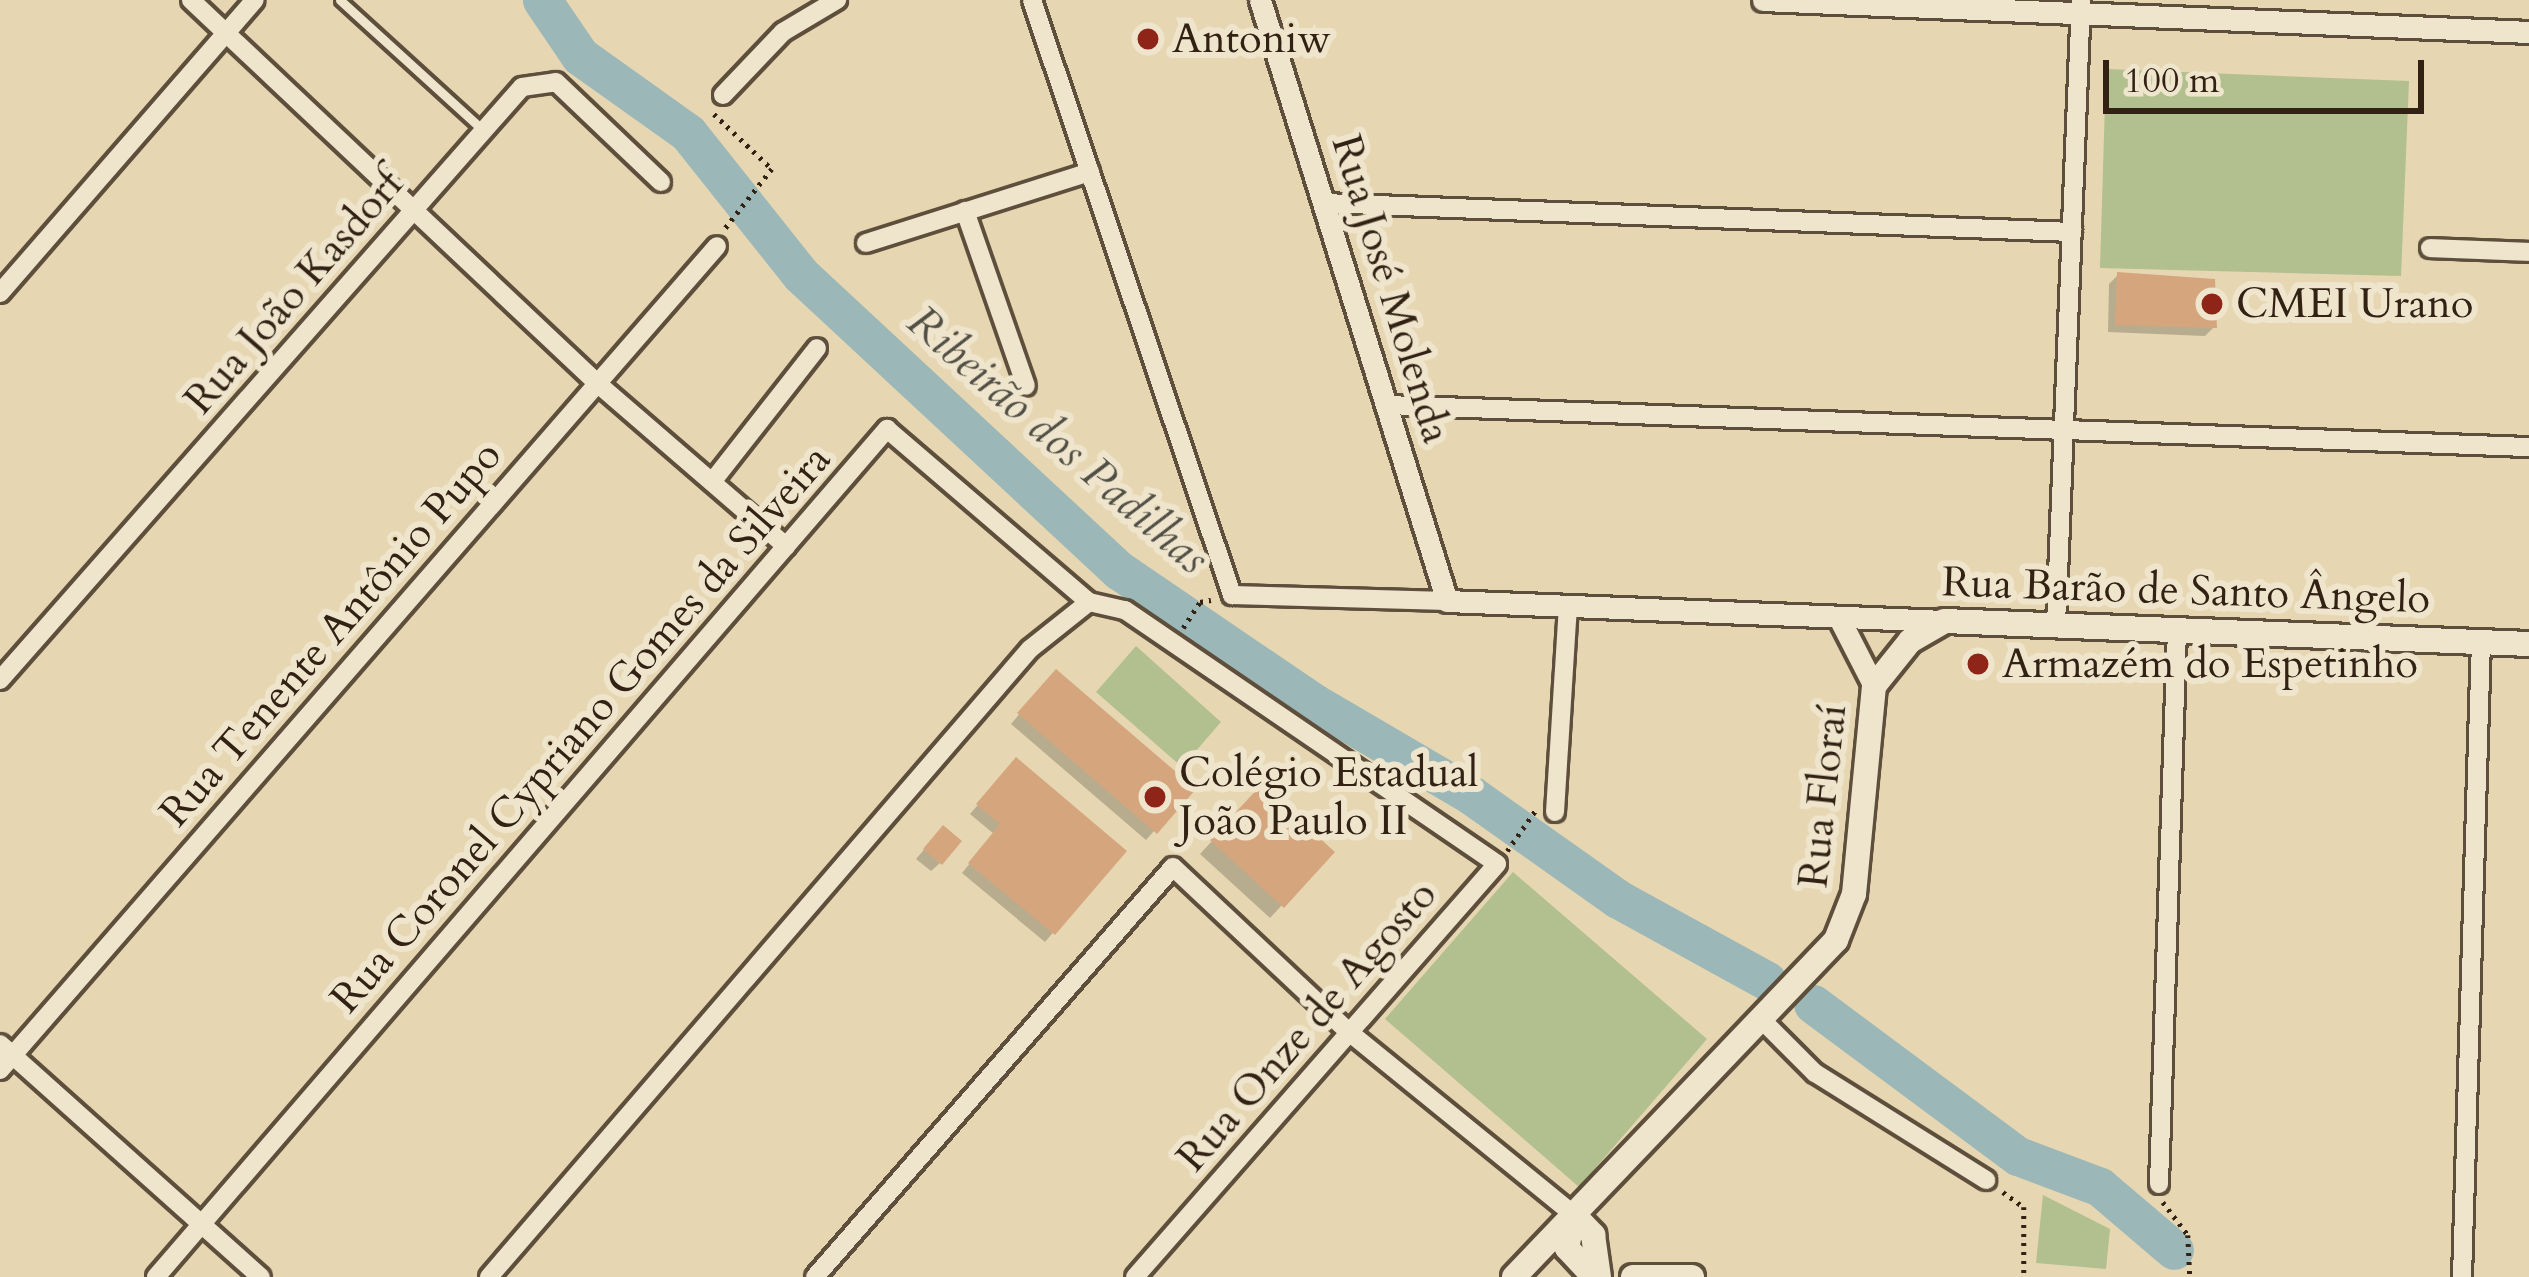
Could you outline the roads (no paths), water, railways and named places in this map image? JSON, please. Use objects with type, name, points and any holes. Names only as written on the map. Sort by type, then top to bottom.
[{"type":"main road","name":"Rua Barão de Santo Ângelo","points":[[1944,621],[2529,644]]},
{"type":"main road","name":"Rua Floraí","points":[[1514,1277],[1786,990],[1826,954],[1850,910],[1874,686],[1888,659],[1944,621]]},
{"type":"main road","points":[[1574,1215],[1593,1235],[1596,1277]]},
{"type":"main road","points":[[1633,1277],[1692,1277]]},
{"type":"street","points":[[191,0],[597,383],[786,546]]},
{"type":"street","points":[[0,293],[255,0]]},
{"type":"street","points":[[723,95],[783,32],[837,0]]},
{"type":"street","points":[[866,243],[1090,172],[1032,0]]},
{"type":"street","name":"Rua José Molenda","points":[[1260,0],[1448,601]]},
{"type":"street","points":[[1763,0],[2081,7],[2529,32]]},
{"type":"street","points":[[2056,625],[2081,7]]},
{"type":"street","name":"Rua João Kasdorf","points":[[0,680],[522,87],[556,82],[662,182]]},
{"type":"street","name":"Rua Barão de Santo Ângelo","points":[[1090,172],[1232,595],[1944,621]]},
{"type":"street","points":[[1324,203],[2072,232]]},
{"type":"street","points":[[965,211],[1027,386]]},
{"type":"street","name":"Rua Tenente Antônio Pupo","points":[[4,1056],[721,237]]},
{"type":"street","points":[[2430,248],[2529,252]]},
{"type":"street","points":[[712,482],[818,348]]},
{"type":"street","points":[[1387,405],[2529,447]]},
{"type":"street","name":"Rua Coronel Cypriano Gomes da Silveira","points":[[157,1277],[887,429],[1089,602]]},
{"type":"street","points":[[489,1277],[1030,649],[1089,602]]},
{"type":"street","name":"Rua Onze de Agosto","points":[[1089,602],[1126,610],[1497,864],[1135,1277]]},
{"type":"street","points":[[1547,808],[1568,606]]},
{"type":"street","points":[[1839,618],[1874,686]]},
{"type":"street","points":[[2159,1184],[2177,630]]},
{"type":"street","points":[[2462,1277],[2481,642]]},
{"type":"street","points":[[815,1277],[1173,867],[1349,1032],[1574,1215]]},
{"type":"street","points":[[1760,1018],[1814,1073],[1986,1180]]},
{"type":"street","points":[[4,1056],[261,1277]]},
{"type":"lane","points":[[340,0],[484,130]]},
{"type":"waterway","name":"Ribeirão dos Padilhas","points":[[542,0],[580,56],[688,133],[801,275],[1120,571],[1311,701],[1471,795],[1618,899],[1767,981]]},
{"type":"waterway","name":"Ribeirão dos Padilhas","points":[[1813,1004],[2018,1156],[2100,1187],[2174,1250]]},
{"type":"place","name":"Antoniw","points":[[1148,39]]},
{"type":"place","name":"CMEI Urano","points":[[2212,304]]},
{"type":"place","name":"Armazém do Espetinho","points":[[1978,664]]},
{"type":"place","name":"Colégio Estadual João Paulo II","points":[[1155,797]]}]
